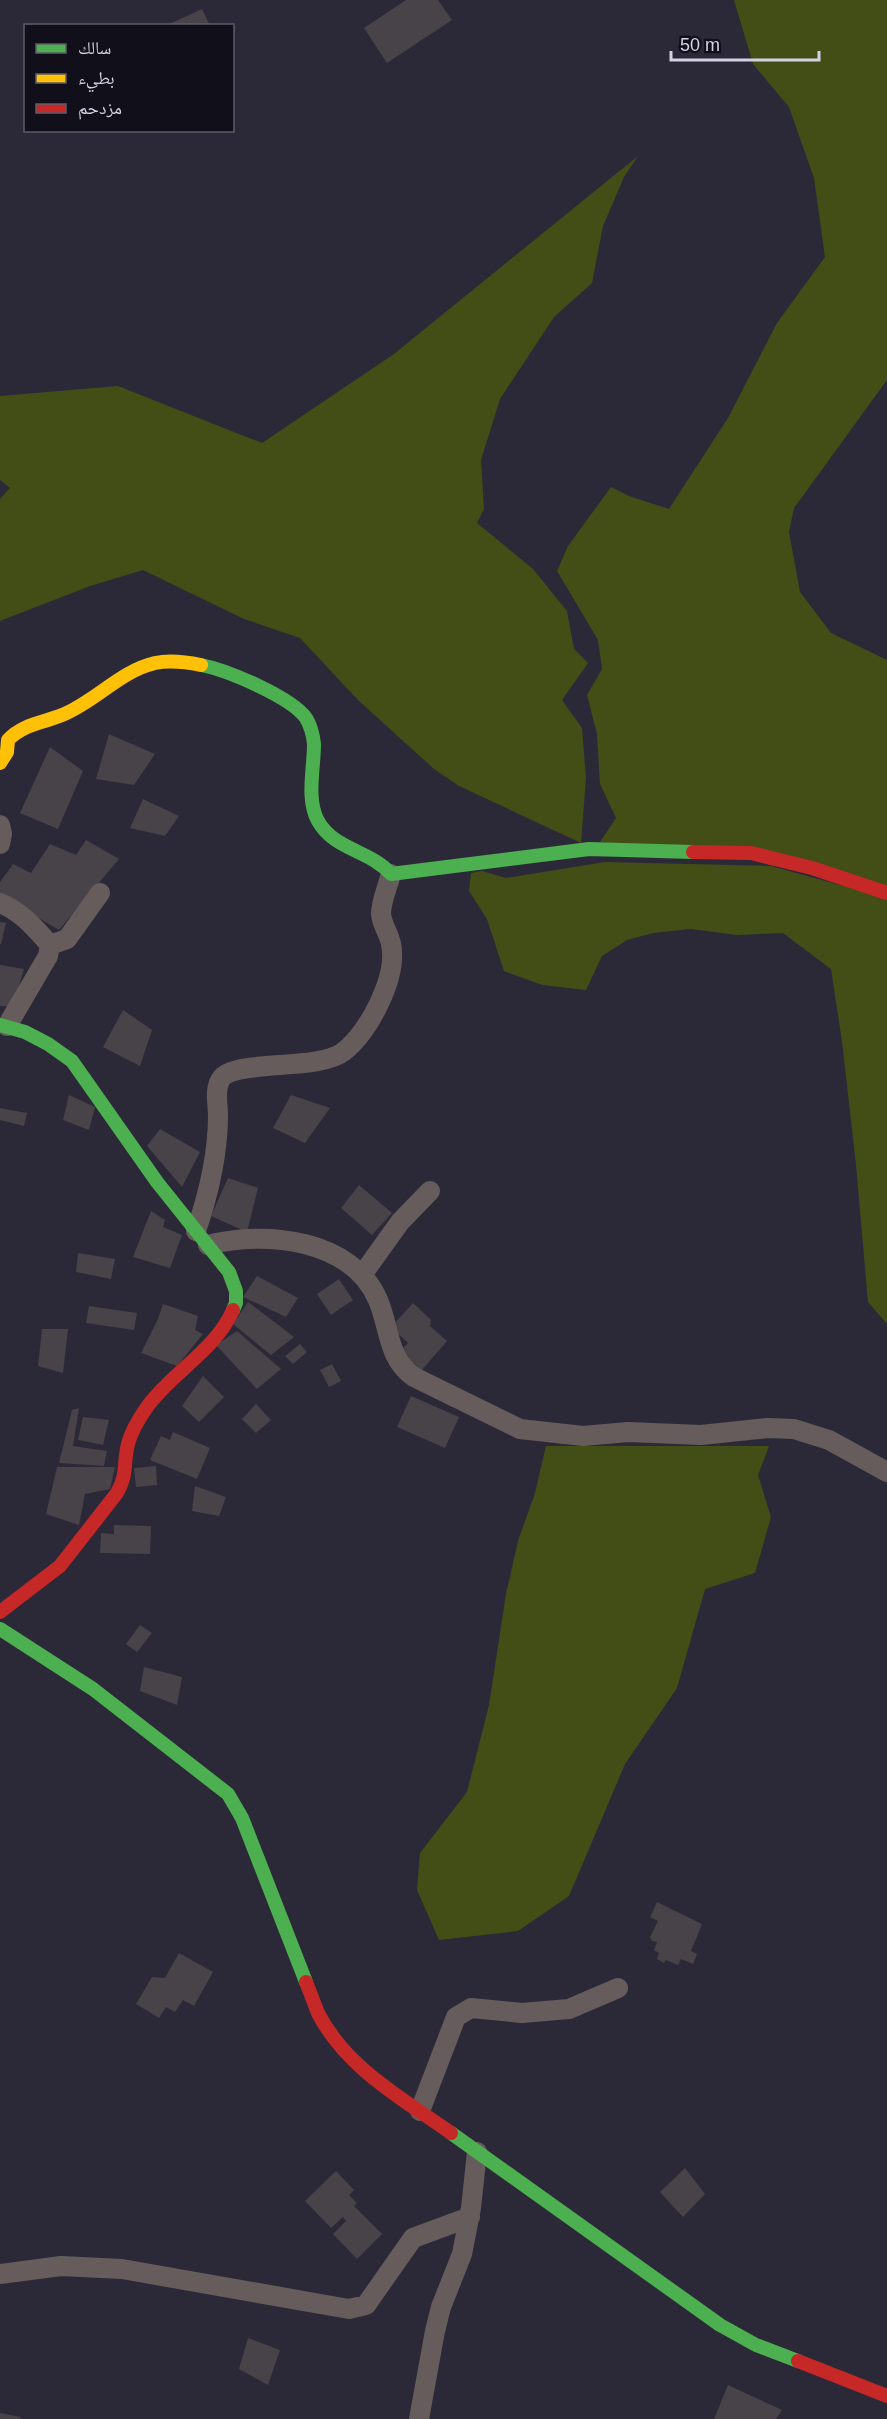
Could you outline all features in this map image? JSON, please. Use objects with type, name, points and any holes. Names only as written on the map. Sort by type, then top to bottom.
[{"type":"street","points":[[0,763],[7,752],[8,740],[13,733],[64,714],[101,695],[139,669],[157,663],[171,662],[190,663],[214,669],[246,681],[289,703],[301,712],[313,729],[313,804],[323,830],[336,841],[376,858],[385,864],[391,874],[381,911],[391,944],[392,961],[386,988],[375,1012],[353,1044],[341,1054],[291,1065],[240,1068],[220,1079],[217,1090],[215,1162],[202,1238]]},
{"type":"street","points":[[0,825],[3,834],[0,844]]},
{"type":"street","points":[[391,874],[589,849],[751,853],[812,868],[887,893]]},
{"type":"street","points":[[50,945],[67,939],[100,893]]},
{"type":"street","points":[[0,903],[18,912],[50,945]]},
{"type":"street","points":[[0,1612],[60,1566],[79,1543],[124,1481],[128,1443],[147,1407],[169,1382],[216,1338],[228,1321],[236,1303],[236,1291],[230,1272],[157,1182],[72,1061],[48,1044],[4,1025],[48,956],[50,945]]},
{"type":"street","points":[[362,1275],[400,1222],[430,1191]]},
{"type":"street","points":[[202,1238],[252,1237],[291,1241],[341,1257],[369,1281],[386,1322],[392,1350],[402,1368],[414,1377],[520,1429],[583,1436],[628,1432],[701,1435],[768,1428],[794,1429],[829,1440],[887,1472]]},
{"type":"street","points":[[0,1629],[93,1689],[228,1794],[242,1818],[318,2012],[329,2032],[351,2060],[730,2331],[756,2345],[887,2396]]},
{"type":"street","points":[[420,2111],[456,2017],[471,2008],[522,2013],[569,2009],[618,1988]]},
{"type":"street","points":[[419,2419],[441,2307],[462,2254],[470,2217],[477,2152]]},
{"type":"street","points":[[0,2274],[61,2266],[122,2270],[349,2309],[360,2308],[366,2305],[412,2238],[470,2217]]},
{"type":"green space","points":[[734,0],[887,0],[887,380],[794,508],[789,532],[800,592],[831,633],[887,660],[887,891],[818,868],[600,842],[616,818],[600,784],[597,734],[587,695],[602,669],[598,640],[557,571],[568,546],[611,487],[629,496],[669,509],[728,418],[777,323],[825,257],[814,178],[789,107],[753,64]]},
{"type":"green space","points":[[638,156],[624,177],[603,226],[592,283],[554,317],[500,399],[481,460],[484,509],[477,523],[533,569],[567,611],[574,649],[588,663],[562,700],[582,728],[586,778],[581,843],[459,786],[434,769],[358,700],[300,638],[244,619],[143,570],[90,586],[0,621],[0,499],[10,488],[0,480],[0,396],[118,386],[262,443],[394,354]]},
{"type":"green space","points":[[605,862],[771,866],[887,898],[887,1324],[868,1302],[856,1165],[842,1041],[831,969],[783,933],[737,935],[691,929],[653,933],[627,940],[602,956],[586,990],[542,985],[504,971],[487,919],[469,891],[471,873],[482,871],[506,878]]},
{"type":"green space","points":[[546,1446],[769,1446],[758,1475],[771,1517],[755,1573],[705,1589],[677,1688],[625,1764],[569,1896],[518,1931],[439,1940],[417,1890],[420,1853],[467,1792],[489,1705],[506,1594],[518,1541],[535,1493]]},
{"type":"building","points":[[406,0],[438,0],[452,20],[387,63],[364,28]]},
{"type":"building","points":[[202,9],[209,24],[169,24]]},
{"type":"building","points":[[109,734],[155,754],[134,785],[96,779]]},
{"type":"building","points":[[50,747],[83,771],[58,829],[20,813]]},
{"type":"building","points":[[143,799],[179,816],[165,836],[130,828]]},
{"type":"building","points":[[86,840],[119,859],[59,930],[0,895],[0,882],[13,864],[31,873],[50,844],[76,855]]},
{"type":"building","points":[[0,922],[6,923],[1,944],[0,944]]},
{"type":"building","points":[[0,965],[24,969],[13,1007],[0,1006]]},
{"type":"building","points":[[123,1010],[152,1030],[140,1066],[103,1047]]},
{"type":"building","points":[[69,1095],[95,1107],[89,1130],[63,1120]]},
{"type":"building","points":[[291,1095],[330,1108],[305,1143],[273,1128]]},
{"type":"building","points":[[0,1108],[27,1113],[24,1126],[0,1120]]},
{"type":"building","points":[[160,1129],[200,1152],[182,1187],[147,1146]]},
{"type":"building","points":[[228,1178],[258,1188],[247,1232],[211,1216]]},
{"type":"building","points":[[359,1185],[392,1213],[372,1235],[341,1208]]},
{"type":"building","points":[[151,1211],[165,1220],[163,1227],[182,1235],[170,1268],[133,1257]]},
{"type":"building","points":[[78,1253],[115,1259],[111,1279],[76,1272]]},
{"type":"building","points":[[257,1276],[298,1298],[286,1317],[243,1297]]},
{"type":"building","points":[[339,1279],[353,1300],[331,1315],[317,1294]]},
{"type":"building","points":[[248,1302],[294,1337],[271,1355],[233,1324]]},
{"type":"building","points":[[413,1303],[431,1320],[430,1326],[447,1341],[421,1371],[407,1358],[397,1354],[408,1343],[391,1327]]},
{"type":"building","points":[[163,1304],[198,1316],[195,1330],[203,1334],[177,1366],[141,1353]]},
{"type":"building","points":[[89,1306],[137,1313],[134,1330],[86,1323]]},
{"type":"building","points":[[42,1329],[68,1329],[63,1373],[38,1366]]},
{"type":"building","points":[[237,1331],[281,1369],[257,1389],[216,1345]]},
{"type":"building","points":[[300,1344],[307,1352],[293,1364],[285,1356]]},
{"type":"building","points":[[332,1364],[341,1381],[329,1387],[320,1370]]},
{"type":"building","points":[[203,1376],[224,1397],[199,1422],[182,1406]]},
{"type":"building","points":[[411,1396],[459,1417],[445,1448],[397,1427]]},
{"type":"building","points":[[256,1404],[271,1420],[256,1433],[242,1419]]},
{"type":"building","points":[[79,1408],[73,1446],[107,1451],[104,1466],[59,1463],[72,1410]]},
{"type":"building","points":[[83,1417],[109,1420],[103,1445],[78,1440]]},
{"type":"building","points":[[173,1432],[210,1448],[197,1479],[150,1460],[161,1436],[170,1440]]},
{"type":"building","points":[[156,1466],[157,1485],[136,1487],[134,1468]]},
{"type":"building","points":[[57,1467],[115,1467],[110,1489],[85,1494],[79,1525],[46,1514]]},
{"type":"building","points":[[195,1486],[226,1497],[219,1516],[192,1511]]},
{"type":"building","points":[[114,1525],[151,1526],[150,1554],[100,1553],[101,1533],[114,1534]]},
{"type":"building","points":[[140,1625],[152,1633],[137,1652],[126,1644]]},
{"type":"building","points":[[144,1667],[182,1677],[177,1705],[140,1691]]},
{"type":"building","points":[[657,1902],[702,1924],[691,1951],[697,1954],[693,1964],[681,1959],[678,1965],[666,1960],[664,1963],[657,1959],[659,1953],[654,1950],[657,1942],[652,1941],[650,1937],[658,1921],[650,1917]]},
{"type":"building","points":[[179,1953],[213,1972],[194,2006],[183,2000],[175,2012],[166,2007],[159,2018],[136,2004],[152,1977],[165,1978]]},
{"type":"building","points":[[685,2168],[705,2194],[683,2217],[660,2192]]},
{"type":"building","points":[[336,2171],[354,2190],[349,2195],[357,2203],[354,2206],[382,2234],[357,2259],[333,2234],[346,2221],[343,2217],[331,2228],[305,2201]]},
{"type":"building","points":[[248,2338],[280,2350],[268,2385],[239,2369]]},
{"type":"building","points":[[728,2385],[782,2410],[776,2419],[714,2419]]},
{"type":"building","points":[[0,2413],[21,2417],[20,2419],[0,2419]]},
{"type":"traffic: fast","points":[[201,665],[258,685],[287,702],[306,718],[312,731],[314,744],[311,794],[318,821],[333,838],[373,860],[391,874],[589,849],[693,852]]},
{"type":"traffic: fast","points":[[0,1025],[25,1032],[48,1044],[72,1061],[157,1182],[229,1272],[236,1291],[236,1303],[233,1310]]},
{"type":"traffic: fast","points":[[0,1629],[93,1689],[228,1794],[242,1818],[306,1982]]},
{"type":"traffic: fast","points":[[451,2133],[720,2325],[756,2345],[798,2361]]},
{"type":"traffic: slow","points":[[0,763],[7,752],[8,740],[20,730],[55,718],[86,703],[142,667],[161,662],[201,665]]},
{"type":"traffic: jam","points":[[693,852],[751,853],[812,868],[887,893]]},
{"type":"traffic: jam","points":[[0,1612],[60,1566],[117,1493],[123,1480],[129,1439],[147,1407],[157,1394],[215,1338],[233,1310]]},
{"type":"traffic: jam","points":[[306,1982],[318,2013],[344,2050],[395,2095],[451,2133]]},
{"type":"traffic: jam","points":[[798,2361],[887,2396]]}]
